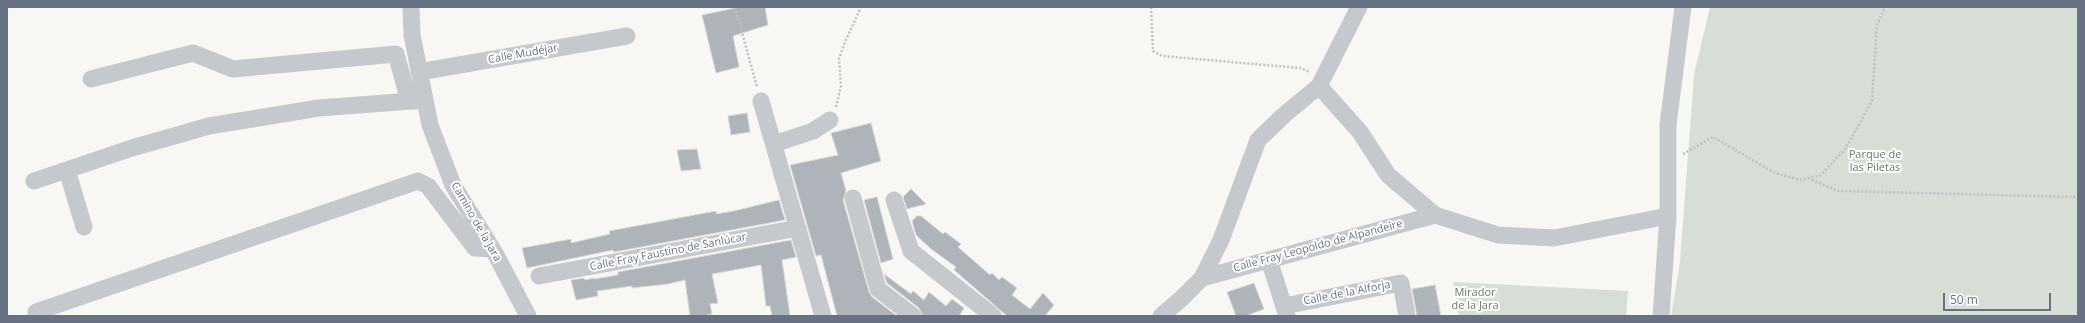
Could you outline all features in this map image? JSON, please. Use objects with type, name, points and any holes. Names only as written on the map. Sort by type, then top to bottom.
[{"type":"street","name":"Camino de la Jara","points":[[411,7],[412,35],[419,72],[416,100],[430,125],[454,185],[492,249],[528,316]]},
{"type":"street","points":[[1161,316],[1182,299],[1202,278],[1221,240],[1258,140],[1321,81],[1359,7]]},
{"type":"street","points":[[1661,316],[1668,216],[1668,125],[1683,7]]},
{"type":"street","name":"Calle Mudéjar","points":[[419,72],[627,36]]},
{"type":"street","points":[[34,181],[132,148],[209,126],[319,108],[416,100],[396,54],[233,69],[193,53],[91,79]]},
{"type":"street","points":[[1321,81],[1360,132],[1388,176],[1435,215],[1498,234],[1554,238],[1668,216]]},
{"type":"street","points":[[761,101],[823,316]]},
{"type":"street","points":[[774,144],[812,131],[830,120]]},
{"type":"street","points":[[68,170],[84,227]]},
{"type":"street","points":[[36,312],[418,181],[428,186],[475,248],[492,249]]},
{"type":"street","points":[[853,198],[878,289],[913,316]]},
{"type":"street","points":[[894,200],[912,251],[993,316]]},
{"type":"street","name":"Calle Fray Leopoldo de Alpandeire","points":[[1202,278],[1435,215]]},
{"type":"street","name":"Calle Fray Faustino de Sanlúcar","points":[[539,276],[798,228]]},
{"type":"street","points":[[1269,260],[1285,311]]},
{"type":"street","name":"Calle de la Alforja","points":[[1285,311],[1401,283],[1407,316]]},
{"type":"path","points":[[735,7],[761,101]]},
{"type":"path","points":[[830,120],[840,98],[841,86],[839,59],[861,7]]},
{"type":"path","points":[[1151,7],[1153,51],[1162,56],[1300,68],[1321,81]]},
{"type":"path","points":[[1668,163],[1714,137],[1775,173],[1801,180],[1821,175],[1845,149],[1872,101],[1877,25],[1885,7]]},
{"type":"path","points":[[1808,178],[1838,191],[2078,197]]},
{"type":"green space","name":"Parque de las Piletas","points":[[1710,7],[2078,7],[2078,316],[1671,316],[1680,262],[1694,75]]},
{"type":"green space","name":"Mirador de la Jara","points":[[1453,282],[1628,291],[1626,316],[1459,316]]},
{"type":"building","points":[[740,7],[765,7],[768,25],[733,36],[739,67],[716,73],[702,15]]},
{"type":"building","points":[[747,113],[750,132],[731,135],[728,116]]},
{"type":"building","points":[[871,123],[881,161],[841,173],[846,191],[843,200],[869,292],[872,297],[897,316],[837,316],[821,255],[816,256],[790,165],[838,155],[831,133]]},
{"type":"building","points":[[697,149],[701,169],[681,171],[677,150]]},
{"type":"building","points":[[911,189],[926,204],[907,209],[903,197]]},
{"type":"building","points":[[877,197],[893,259],[881,263],[864,200]]},
{"type":"building","points":[[779,200],[785,220],[614,252],[613,250],[527,268],[522,248],[571,239],[571,243],[610,234],[609,231],[716,211],[716,214],[734,211]]},
{"type":"building","points":[[917,216],[921,216],[943,234],[945,232],[961,244],[958,247],[990,275],[992,273],[999,280],[1002,277],[1017,288],[1012,295],[1030,309],[1043,293],[1054,305],[1045,316],[1007,316],[954,270],[956,267],[931,249],[916,235],[912,221]]},
{"type":"building","points":[[791,240],[796,257],[782,260],[790,316],[772,316],[770,306],[766,306],[761,265],[712,274],[718,303],[710,304],[712,314],[702,316],[690,316],[685,280],[668,284],[632,288],[632,286],[597,291],[598,296],[576,300],[571,280],[584,278],[585,280],[618,275],[618,272]]},
{"type":"building","points":[[884,274],[911,294],[913,291],[924,300],[929,292],[946,306],[952,299],[964,308],[959,316],[923,316],[919,308],[887,283]]},
{"type":"building","points":[[1254,283],[1264,309],[1246,316],[1236,316],[1227,292]]},
{"type":"building","points":[[1435,285],[1441,316],[1417,316],[1412,289]]}]
